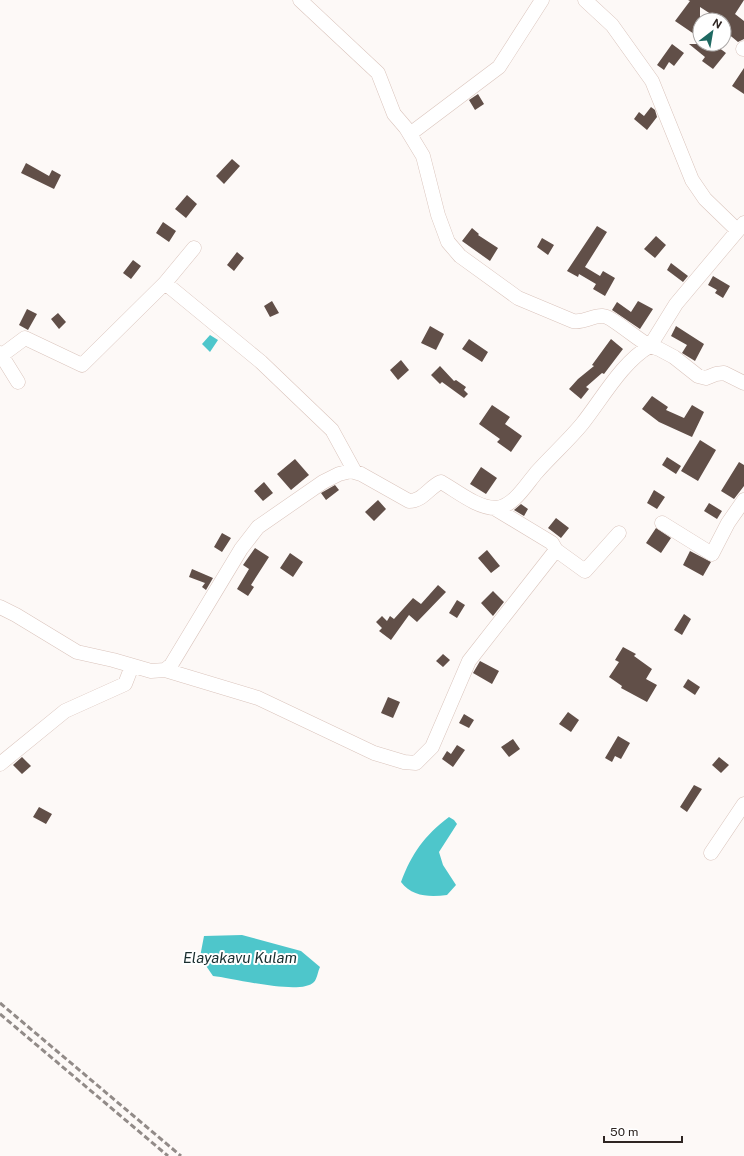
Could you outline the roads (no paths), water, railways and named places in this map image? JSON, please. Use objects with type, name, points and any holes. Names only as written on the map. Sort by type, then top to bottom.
[{"type":"street","points":[[300,0],[378,73],[389,104],[423,156],[427,166],[435,203],[448,242],[460,256],[518,298],[573,321],[583,322],[596,316],[608,317],[636,338],[674,357],[698,376],[706,378],[724,373],[744,383]]},
{"type":"street","points":[[410,134],[499,67],[542,0]]},
{"type":"street","points":[[494,508],[508,504],[517,496],[581,425],[616,379],[637,355],[650,346],[676,304],[740,227],[705,199],[692,180],[648,75],[612,25],[585,0]]},
{"type":"street","points":[[18,382],[1,354],[25,338],[82,365],[165,283],[194,248]]},
{"type":"street","points":[[165,283],[261,362],[332,430],[355,472]]},
{"type":"street","points":[[165,670],[171,665],[252,533],[323,482],[339,474],[351,471],[361,474],[409,501],[416,501],[422,498],[434,485],[441,482],[482,505],[494,508],[552,543],[556,550],[585,570],[619,533]]},
{"type":"street","points":[[662,522],[712,554],[728,523],[744,500]]},
{"type":"street","points":[[0,607],[77,652],[113,660],[151,671],[165,670],[258,698],[374,753],[404,762],[416,763],[432,747],[469,661],[556,550]]},
{"type":"street","points":[[0,764],[65,711],[125,684],[132,666]]},
{"type":"street","points":[[711,853],[744,804]]},
{"type":"water","points":[[210,335],[218,340],[210,352],[202,344]]},
{"type":"water","points":[[449,817],[457,824],[439,852],[443,865],[456,885],[447,895],[428,896],[410,891],[401,882],[414,854],[432,831]]},
{"type":"water","name":"Elayakavu Kulam","points":[[242,935],[301,951],[320,967],[315,981],[307,986],[282,987],[213,976],[200,957],[204,936]]},
{"type":"railway","points":[[0,1003],[181,1156]]},
{"type":"railway","points":[[0,1014],[168,1156]]}]
